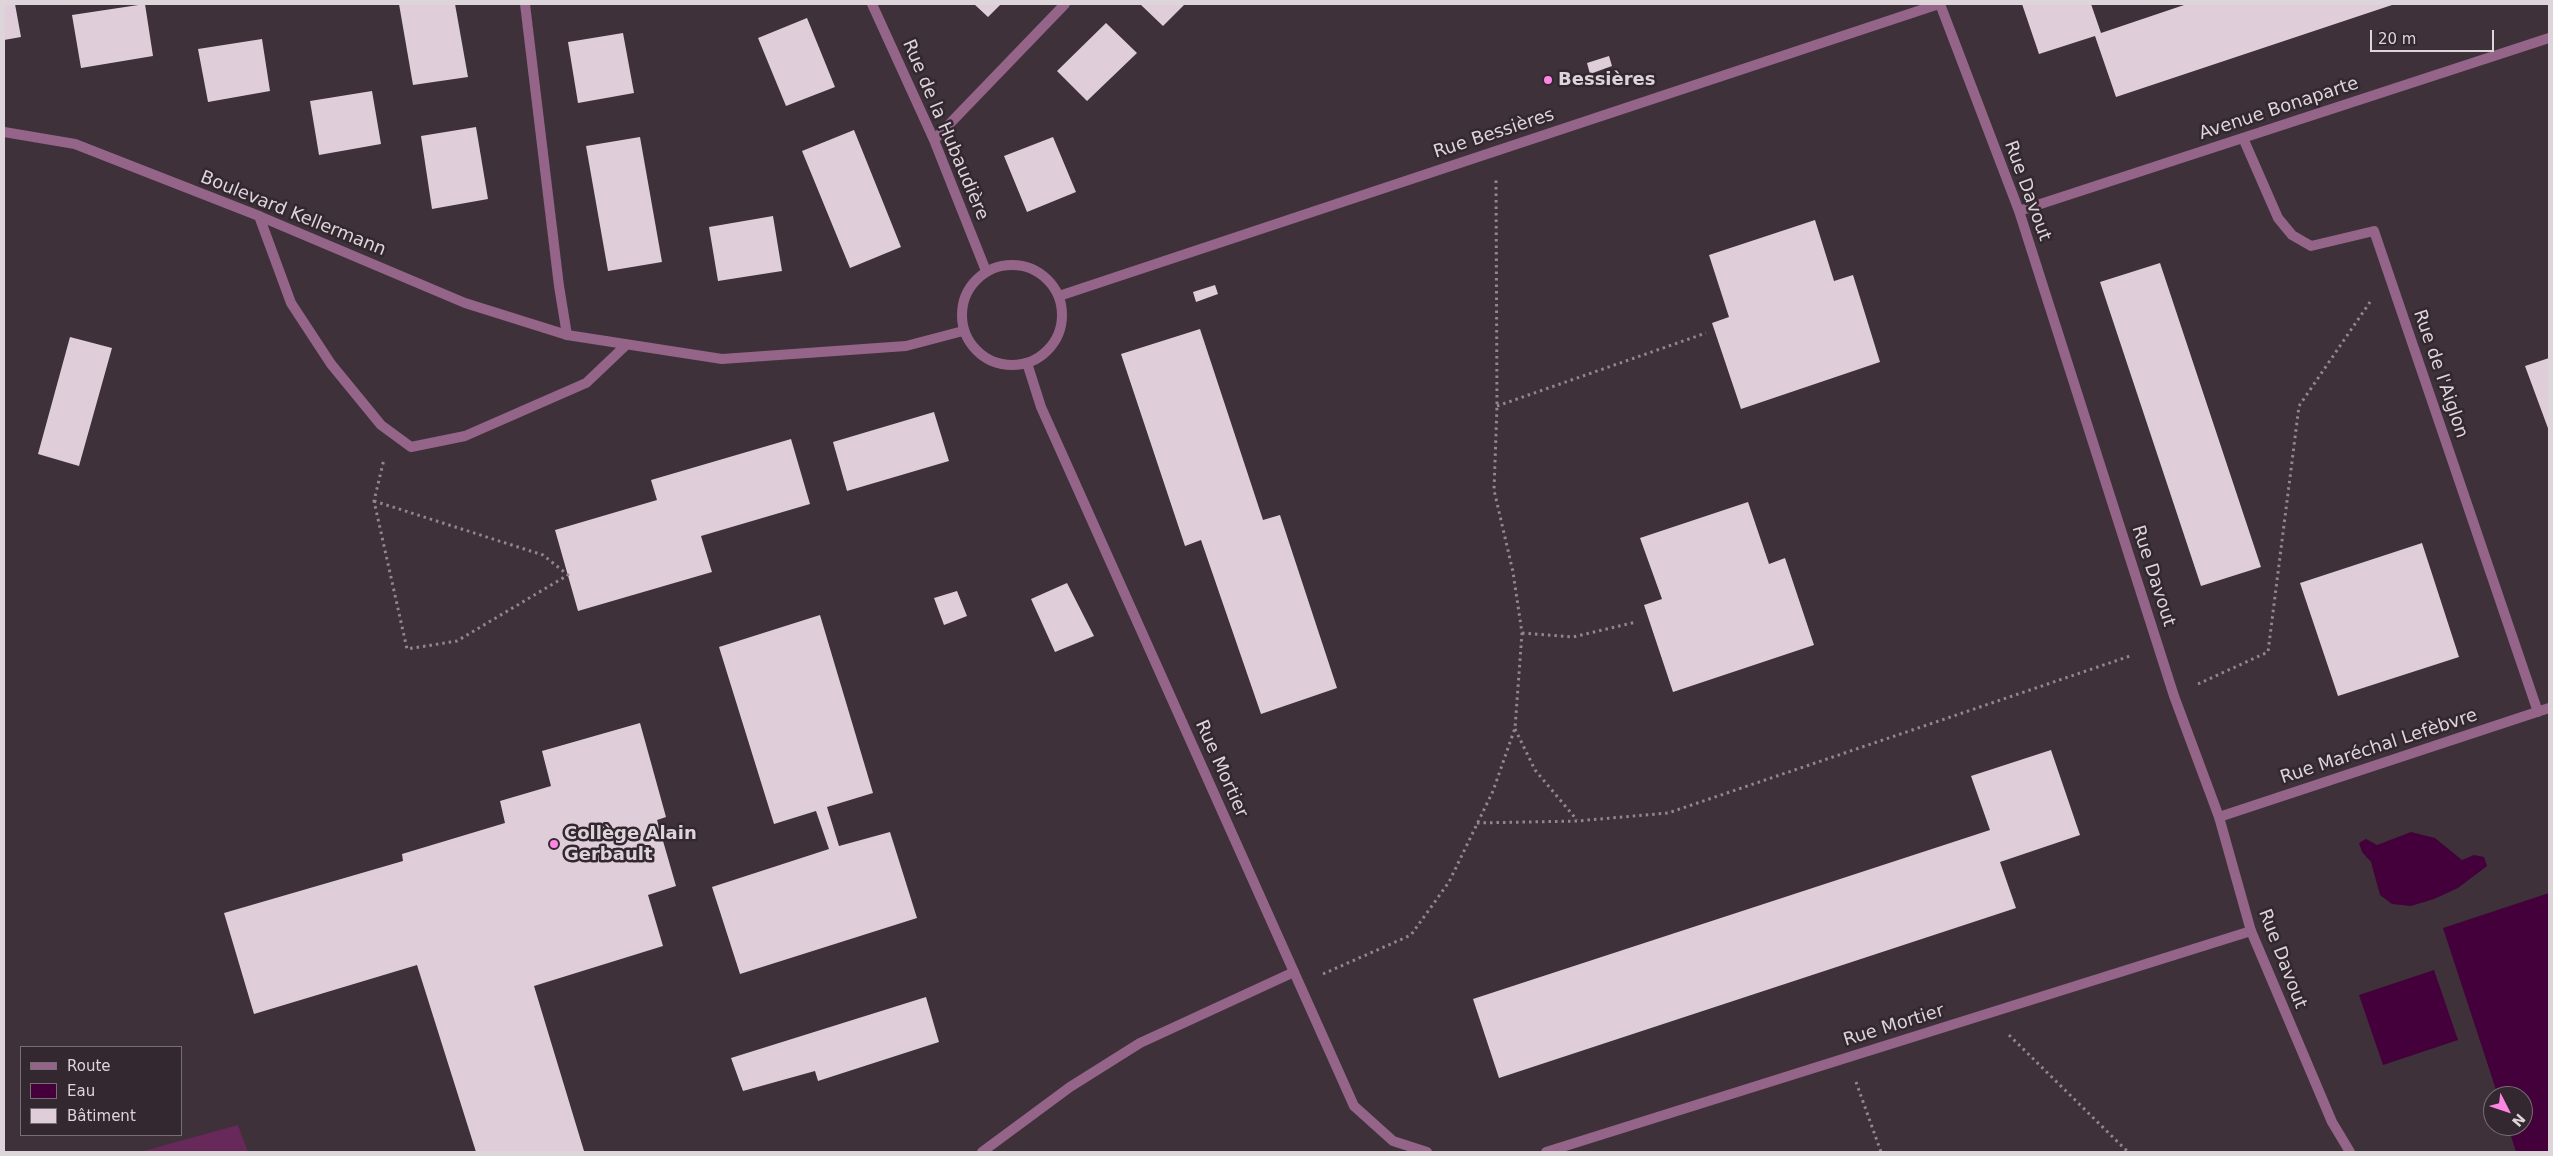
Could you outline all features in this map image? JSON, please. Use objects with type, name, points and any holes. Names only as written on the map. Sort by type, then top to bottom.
[{"type":"street","points":[[525,4],[559,286],[567,335]]},
{"type":"street","name":"Rue de la Hubaudière","points":[[872,4],[934,140],[986,271]]},
{"type":"street","points":[[934,140],[1065,4]]},
{"type":"street","name":"Rue Bessières","points":[[1059,296],[1940,4]]},
{"type":"street","name":"Rue Davout","points":[[1940,4],[2019,211],[2174,696],[2219,817],[2251,931],[2332,1122],[2350,1152]]},
{"type":"street","name":"Avenue Bonaparte","points":[[2019,211],[2549,38]]},
{"type":"street","name":"Boulevard Kellermann","points":[[4,132],[74,144],[259,216],[465,303],[567,335],[722,359],[906,346],[963,331]]},
{"type":"street","name":"Rue de l'Aiglon","points":[[2243,138],[2278,218],[2292,235],[2311,246],[2374,231],[2538,712]]},
{"type":"street","points":[[259,216],[291,303],[331,364],[381,425],[411,447],[465,436],[586,383],[626,344]]},
{"type":"street","points":[[1020,264],[1037,270],[1050,281],[1059,296],[1062,313],[1060,329],[1054,344],[1042,356],[1028,363],[1012,366],[996,364],[982,356],[970,345],[963,331],[961,314],[964,297],[973,282],[986,271],[1002,265],[1020,264]]},
{"type":"street","name":"Rue Mortier","points":[[1028,363],[1041,407],[1354,1106],[1393,1141],[1427,1152]]},
{"type":"street","name":"Rue Maréchal Lefèbvre","points":[[2219,817],[2549,708]]},
{"type":"street","name":"Rue Mortier","points":[[1546,1152],[2251,931]]},
{"type":"street","points":[[982,1152],[990,1149],[1070,1087],[1140,1043],[1294,972]]},
{"type":"path","points":[[1300,984],[1411,935],[1449,882],[1493,792],[1515,728],[1522,633],[1513,572],[1494,490],[1497,406],[1496,150]]},
{"type":"path","points":[[2174,696],[2268,652],[2299,406],[2389,275]]},
{"type":"path","points":[[1497,406],[1706,333]]},
{"type":"path","points":[[374,501],[543,555],[568,574],[457,641],[407,649],[374,501],[390,432]]},
{"type":"path","points":[[1522,633],[1574,638],[1636,622]]},
{"type":"path","points":[[1477,823],[1577,821],[1668,813],[2158,646]]},
{"type":"path","points":[[1515,728],[1535,770],[1577,821]]},
{"type":"path","points":[[1987,1014],[2128,1152]]},
{"type":"path","points":[[1847,1058],[1881,1152]]},
{"type":"shaded area","points":[[238,1125],[248,1152],[140,1152]]},
{"type":"water","points":[[2411,832],[2435,838],[2462,860],[2474,855],[2484,857],[2487,866],[2458,888],[2434,899],[2411,906],[2392,904],[2380,895],[2371,862],[2362,852],[2359,843],[2366,839],[2377,845]]},
{"type":"water","points":[[2549,893],[2549,1152],[2516,1152],[2511,1136],[2533,1136],[2533,1086],[2495,1086],[2443,928]]},
{"type":"water","points":[[2434,970],[2458,1040],[2383,1065],[2359,995]]},
{"type":"building","points":[[4,4],[15,4],[21,37],[4,40]]},
{"type":"building","points":[[145,4],[153,56],[81,68],[72,15]]},
{"type":"building","points":[[399,4],[455,4],[468,77],[413,85]]},
{"type":"building","points":[[974,4],[1001,4],[988,17]]},
{"type":"building","points":[[1140,4],[1185,4],[1163,26]]},
{"type":"building","points":[[2022,4],[2091,4],[2101,33],[2187,4],[2395,4],[2116,97],[2095,36],[2039,54]]},
{"type":"building","points":[[807,18],[835,87],[786,106],[758,38]]},
{"type":"building","points":[[1106,23],[1137,53],[1087,101],[1057,71]]},
{"type":"building","points":[[623,33],[634,93],[578,103],[568,42]]},
{"type":"building","points":[[262,39],[270,91],[208,102],[198,49]]},
{"type":"building","points":[[1609,56],[1612,66],[1590,74],[1587,63]]},
{"type":"building","points":[[372,91],[381,144],[319,155],[310,101]]},
{"type":"building","points":[[476,127],[488,199],[432,209],[421,136]]},
{"type":"building","points":[[854,130],[901,247],[850,268],[802,151]]},
{"type":"building","points":[[640,137],[662,262],[608,271],[586,146]]},
{"type":"building","points":[[1053,137],[1076,192],[1027,212],[1004,156]]},
{"type":"building","points":[[773,216],[782,271],[718,281],[709,227]]},
{"type":"building","points":[[1815,220],[1834,281],[1853,275],[1880,362],[1741,409],[1712,323],[1729,317],[1709,255]]},
{"type":"building","points":[[2160,263],[2261,567],[2201,586],[2100,282]]},
{"type":"building","points":[[1215,285],[1218,294],[1196,302],[1193,292]]},
{"type":"building","points":[[1200,329],[1263,520],[1280,515],[1337,688],[1261,714],[1201,540],[1185,546],[1121,354]]},
{"type":"building","points":[[70,337],[112,348],[79,466],[38,454]]},
{"type":"building","points":[[2549,358],[2549,431],[2525,366]]},
{"type":"building","points":[[934,412],[949,461],[847,491],[833,442]]},
{"type":"building","points":[[791,439],[810,504],[701,536],[712,572],[578,611],[555,530],[657,500],[651,480]]},
{"type":"building","points":[[1748,502],[1769,564],[1785,558],[1814,645],[1673,692],[1644,605],[1662,599],[1640,538]]},
{"type":"building","points":[[2422,543],[2459,657],[2338,696],[2300,583]]},
{"type":"building","points":[[1067,583],[1094,636],[1055,652],[1031,599]]},
{"type":"building","points":[[957,591],[967,616],[944,625],[934,598]]},
{"type":"building","points":[[820,615],[873,793],[827,807],[839,846],[890,832],[917,918],[740,974],[712,887],[829,849],[816,811],[774,824],[719,647]]},
{"type":"building","points":[[640,723],[666,817],[657,820],[676,886],[648,895],[663,946],[534,986],[584,1151],[476,1152],[417,965],[254,1014],[224,913],[403,861],[402,854],[505,823],[500,801],[551,786],[542,751]]},
{"type":"building","points":[[2051,750],[2080,835],[2000,862],[2016,908],[1499,1078],[1473,999],[1990,830],[1971,776]]},
{"type":"building","points":[[926,997],[939,1042],[818,1081],[815,1071],[743,1091],[731,1058]]},
{"type":"place","name":"Bessières","points":[[1548,80]]},
{"type":"place","name":"Collège Alain Gerbault","points":[[554,844]]}]
